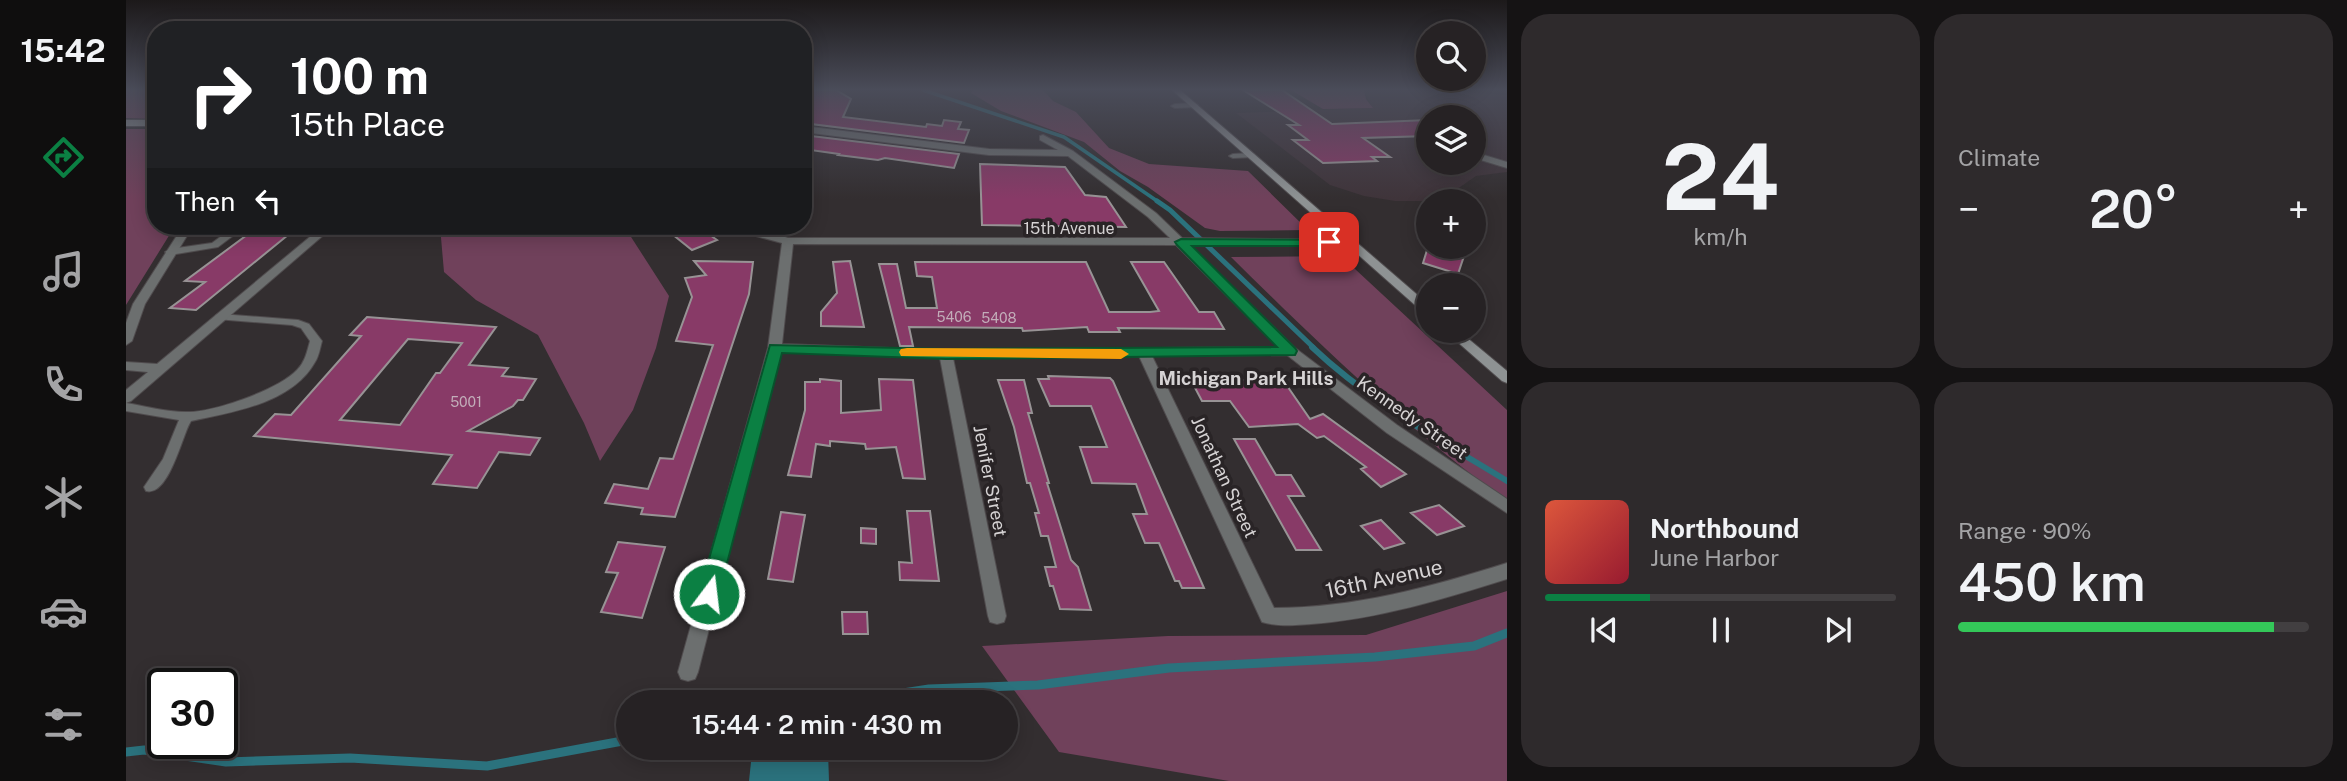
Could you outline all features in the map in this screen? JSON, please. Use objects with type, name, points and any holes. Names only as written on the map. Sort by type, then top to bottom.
[{"type":"main road","points":[[1218,126],[1416,299]]},
{"type":"main road","points":[[1465,343],[1507,378]]},
{"type":"street","points":[[812,129],[989,152],[1070,153]]},
{"type":"street","name":"Kennedy Street","points":[[1043,138],[1070,153],[1152,215],[1290,351],[1392,429],[1507,507]]},
{"type":"street","points":[[1486,158],[1507,165]]},
{"type":"street","points":[[126,341],[139,304],[182,235]]},
{"type":"street","points":[[126,398],[318,235]]},
{"type":"street","name":"15th Avenue","points":[[764,235],[788,241],[1351,242]]},
{"type":"street","points":[[688,672],[775,348],[788,241]]},
{"type":"street","points":[[775,348],[946,354],[1290,351]]},
{"type":"street","name":"Jenifer Street","points":[[946,354],[997,616]]},
{"type":"street","name":"Jonathan Street","points":[[1144,354],[1269,616]]},
{"type":"street","points":[[126,366],[159,369]]},
{"type":"street","name":"16th Avenue","points":[[1269,616],[1345,613],[1450,589],[1507,571]]},
{"type":"lane","points":[[1233,156],[1251,155]]},
{"type":"lane","points":[[170,252],[215,245],[229,235]]},
{"type":"lane","points":[[126,407],[187,417],[244,404],[278,390],[307,366],[315,351],[316,341],[312,332],[294,322],[220,317]]},
{"type":"lane","points":[[151,487],[165,469],[175,447],[177,432],[187,417]]},
{"type":"shaded area","points":[[1042,126],[1089,126],[1109,148],[1149,164],[1248,171],[1308,230],[1220,231],[1205,228],[1148,187],[1120,171],[1084,142]]},
{"type":"shaded area","points":[[1254,126],[1416,126],[1416,175],[1484,175],[1476,176],[1457,189],[1416,189],[1416,201],[1364,196],[1330,185]]},
{"type":"shaded area","points":[[1486,126],[1507,126],[1507,172],[1486,175]]},
{"type":"shaded area","points":[[126,129],[147,129],[147,235],[169,235],[126,305]]},
{"type":"shaded area","points":[[441,235],[630,235],[669,296],[656,348],[633,410],[600,461],[584,423],[538,335],[476,300],[444,272]]},
{"type":"shaded area","points":[[1341,256],[1416,326],[1416,343],[1435,343],[1507,410],[1507,501],[1399,415],[1330,353],[1231,257]]},
{"type":"shaded area","points":[[1507,591],[1507,781],[1229,781],[1059,752],[1018,696],[1018,690],[1014,690],[982,646],[1168,636],[1366,635]]},
{"type":"water","points":[[751,760],[828,760],[829,781],[749,781]]},
{"type":"building","points":[[831,126],[959,126],[958,129],[969,130],[964,143]]},
{"type":"building","points":[[1290,126],[1416,126],[1416,136],[1363,138],[1390,157],[1372,157],[1377,161],[1323,163],[1293,140],[1308,140]]},
{"type":"building","points":[[812,136],[959,154],[954,168],[812,150]]},
{"type":"building","points":[[980,164],[1065,167],[1085,195],[1106,197],[1126,227],[982,225]]},
{"type":"building","points":[[247,235],[288,235],[196,310],[170,308],[205,282],[185,281]]},
{"type":"building","points":[[673,235],[710,235],[717,240],[692,250]]},
{"type":"building","points":[[1424,259],[1463,259],[1458,273],[1423,263]]},
{"type":"building","points":[[694,261],[753,262],[749,294],[675,517],[641,514],[643,508],[605,503],[614,484],[648,489],[660,458],[673,459],[713,345],[676,341],[692,297],[685,278],[706,275]]},
{"type":"building","points":[[850,261],[864,327],[821,326],[821,312],[837,293],[833,262]]},
{"type":"building","points":[[915,262],[1086,262],[1109,312],[1150,312],[1159,311],[1131,262],[1164,262],[1199,312],[1214,312],[1224,329],[1118,328],[1120,332],[1089,332],[1087,327],[1023,331],[1022,328],[909,327],[913,346],[900,346],[879,264],[897,264],[906,308],[937,308],[932,277],[917,276]]},
{"type":"building","points":[[367,317],[496,327],[469,365],[508,368],[502,376],[536,379],[523,400],[518,400],[513,406],[468,431],[540,438],[530,455],[499,452],[477,488],[433,484],[452,455],[254,436],[275,414],[291,415],[361,336],[350,335]],"holes":[[[408,339],[462,343],[440,373],[436,373],[400,425],[340,420]]]},
{"type":"building","points":[[1048,376],[1110,378],[1113,381],[1204,588],[1182,588],[1179,581],[1175,581],[1159,543],[1145,543],[1133,514],[1147,514],[1136,484],[1092,483],[1080,447],[1107,447],[1091,406],[1050,406],[1038,379],[1049,379]]},
{"type":"building","points":[[820,379],[841,381],[841,413],[881,410],[879,379],[913,380],[925,479],[903,478],[896,447],[866,449],[865,444],[830,441],[830,446],[816,444],[811,477],[788,475],[805,410],[805,382],[820,382]]},
{"type":"building","points":[[998,380],[1024,380],[1032,413],[1028,413],[1047,483],[1071,560],[1078,567],[1091,610],[1060,609],[1053,586],[1050,586],[1045,567],[1056,567],[1048,536],[1041,536],[1035,513],[1039,513],[1030,483],[1027,483],[1014,427]]},
{"type":"building","points":[[1202,380],[1283,380],[1310,419],[1323,414],[1406,474],[1381,487],[1361,469],[1366,467],[1324,436],[1317,438],[1298,424],[1249,427],[1230,401],[1202,401],[1193,384],[1204,384]]},
{"type":"building","points":[[1234,439],[1255,439],[1276,475],[1291,475],[1304,496],[1288,496],[1321,550],[1296,550]]},
{"type":"building","points":[[1439,505],[1464,526],[1437,535],[1411,513]]},
{"type":"building","points":[[907,511],[930,511],[939,581],[900,580],[899,562],[912,563]]},
{"type":"building","points":[[781,512],[805,515],[793,582],[768,579]]},
{"type":"building","points":[[1381,520],[1404,543],[1384,549],[1361,526]]},
{"type":"building","points":[[861,528],[876,529],[876,544],[861,543]]},
{"type":"building","points":[[618,542],[665,547],[642,618],[601,612],[618,573],[606,572]]},
{"type":"building","points":[[842,612],[867,612],[868,634],[843,634]]},
{"type":"waterway","points":[[1032,126],[1064,137],[1160,203]]},
{"type":"waterway","points":[[1157,201],[1170,210],[1314,348]]},
{"type":"waterway","points":[[1312,347],[1382,403],[1507,481]]},
{"type":"waterway","points":[[923,690],[1038,685],[1169,668],[1375,657],[1474,646],[1507,633]]},
{"type":"waterway","points":[[126,752],[144,750],[226,762],[350,758],[487,766],[616,742]]},
{"type":"slow traffic","points":[[907,352],[1121,354]]},
{"type":"district","name":"Michigan Park Hills","points":[[1246,378]]},
{"type":"route","points":[[709,594],[775,348],[946,354],[1290,351],[1181,242],[1329,242]]}]
